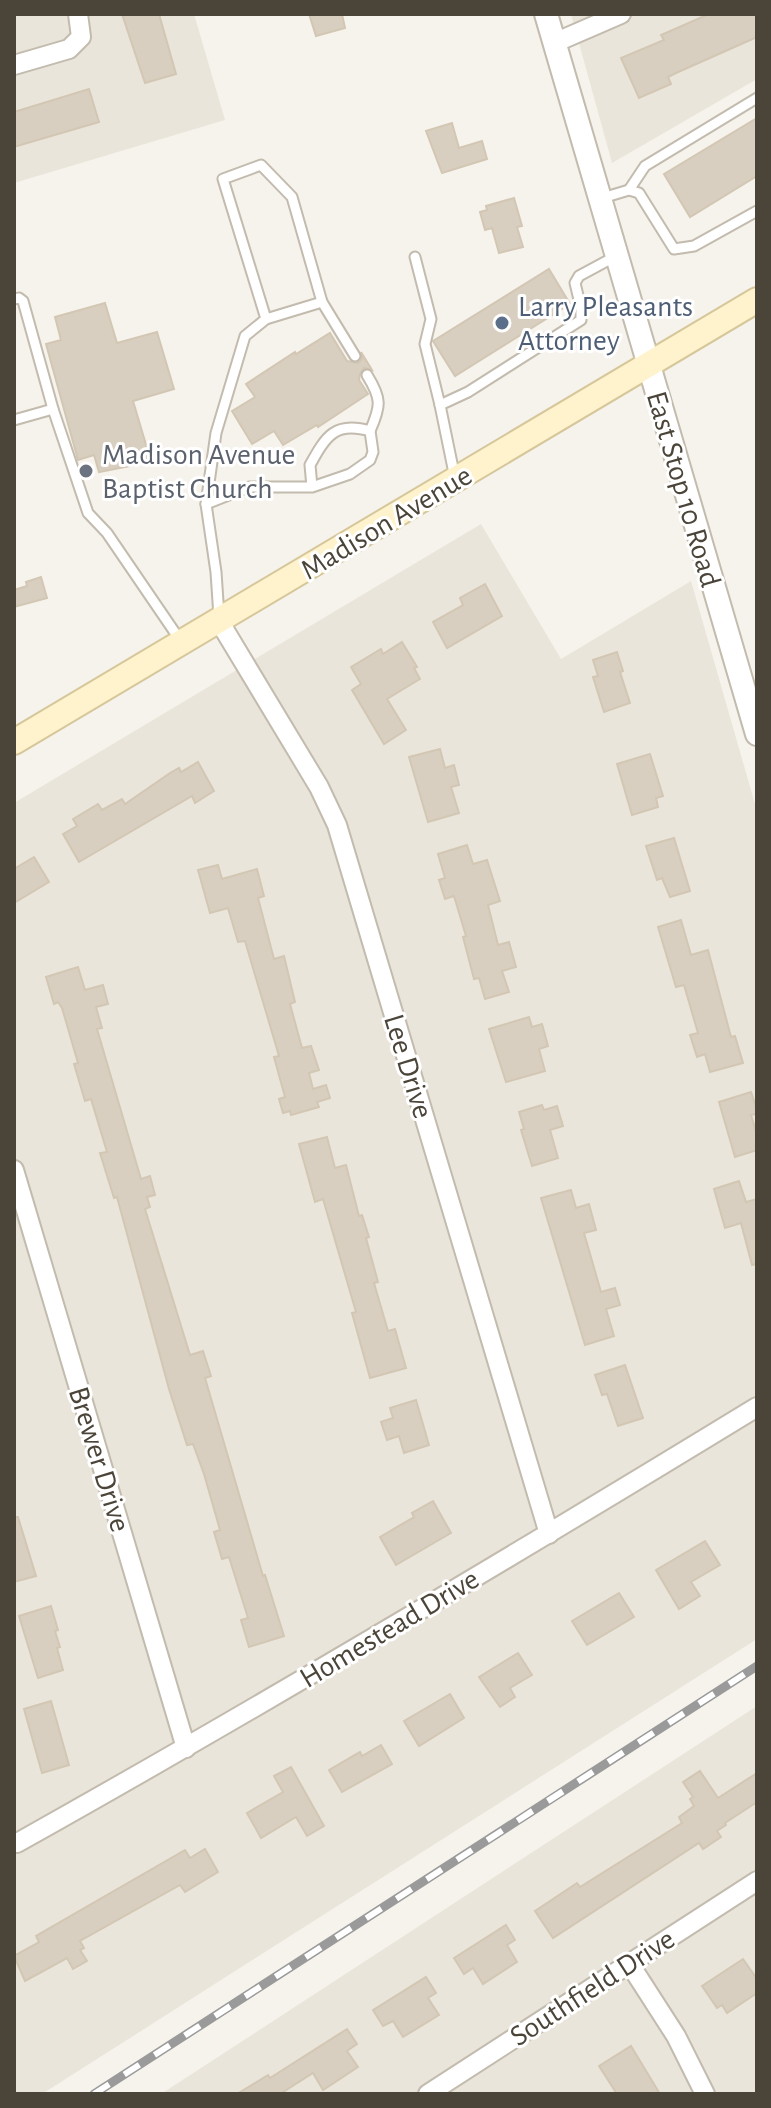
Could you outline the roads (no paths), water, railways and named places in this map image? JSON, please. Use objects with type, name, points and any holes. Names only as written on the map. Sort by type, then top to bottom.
[{"type":"main road","name":"Madison Avenue","points":[[14,742],[757,300]]},
{"type":"street","points":[[14,65],[69,49],[81,37],[78,14]]},
{"type":"street","name":"East Stop 10 Road","points":[[546,14],[648,367],[751,690],[757,734]]},
{"type":"street","points":[[554,43],[621,14]]},
{"type":"street","name":"Lee Drive","points":[[219,621],[319,787],[337,825],[549,1534]]},
{"type":"street","name":"Brewer Drive","points":[[14,1170],[186,1748]]},
{"type":"street","name":"Homestead Drive","points":[[17,1843],[186,1748],[757,1407]]},
{"type":"street","name":"Southfield Drive","points":[[428,2094],[757,1881]]},
{"type":"street","points":[[629,1963],[676,2036],[705,2094]]},
{"type":"lane","points":[[629,190],[645,166],[757,98]]},
{"type":"lane","points":[[266,319],[223,179],[261,165],[292,197],[322,302],[355,356]]},
{"type":"lane","points":[[599,199],[629,190],[639,193],[674,249],[694,246],[757,211]]},
{"type":"lane","points":[[440,405],[468,392],[581,320],[575,283],[579,276],[616,256]]},
{"type":"lane","points":[[415,257],[431,319],[425,344],[456,480]]},
{"type":"lane","points":[[14,299],[23,301],[53,409],[88,513],[107,533],[182,643]]},
{"type":"lane","points":[[219,621],[216,572],[206,504],[216,433],[245,336],[266,319],[322,302]]},
{"type":"lane","points":[[206,504],[249,487],[312,487],[350,474],[370,460],[373,452],[370,431],[379,403],[378,393],[367,375]]},
{"type":"lane","points":[[14,420],[53,409]]},
{"type":"lane","points":[[312,487],[310,465],[333,433],[352,426],[370,431]]},
{"type":"railway","points":[[94,2094],[757,1666]]},
{"type":"place","name":"Larry Pleasants Attorney","points":[[502,323]]},
{"type":"place","name":"Madison Avenue Baptist Church","points":[[86,471]]}]
